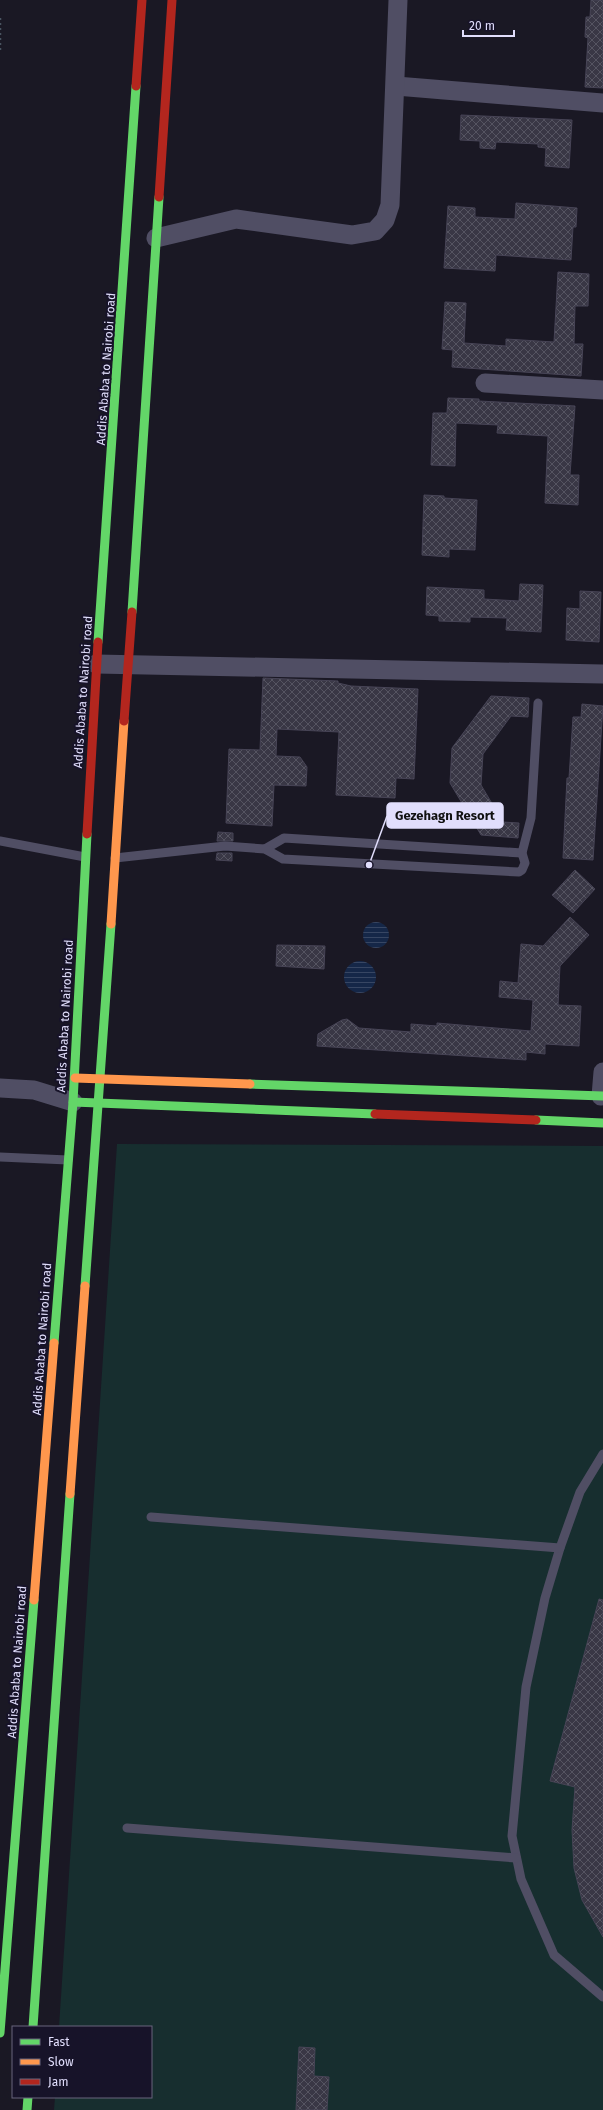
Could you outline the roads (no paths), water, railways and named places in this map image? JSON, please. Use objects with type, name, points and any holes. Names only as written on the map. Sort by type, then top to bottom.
[{"type":"main road","name":"Addis Ababa to Nairobi road","points":[[0,2032],[73,1102],[96,664],[142,0]]},
{"type":"main road","points":[[32,2026],[62,1594],[99,1104],[172,0]]},
{"type":"main road","points":[[74,1078],[602,1096]]},
{"type":"main road","points":[[73,1102],[603,1123]]},
{"type":"main road","points":[[27,2110],[28,2098]]},
{"type":"street","points":[[156,238],[236,219],[352,235],[375,231],[385,220],[390,205],[396,86],[398,0]]},
{"type":"street","points":[[396,86],[603,103]]},
{"type":"street","points":[[486,383],[603,390]]},
{"type":"street","points":[[96,664],[603,674]]},
{"type":"street","points":[[602,1096],[603,1072]]},
{"type":"street","points":[[34,1090],[74,1078]]},
{"type":"street","points":[[0,1088],[34,1090],[73,1102]]},
{"type":"lane","points":[[115,858],[225,846],[264,849],[283,859],[519,872],[522,870],[525,863],[522,853],[531,818],[538,703]]},
{"type":"lane","points":[[264,849],[284,838],[522,853]]},
{"type":"lane","points":[[0,841],[85,857]]},
{"type":"lane","points":[[0,1157],[68,1160]]},
{"type":"lane","points":[[603,1454],[580,1492],[560,1548],[545,1598],[526,1687],[512,1836],[522,1879],[554,1955],[603,1997]]},
{"type":"lane","points":[[151,1517],[560,1548]]},
{"type":"lane","points":[[127,1828],[516,1858]]},
{"type":"water","points":[[376,922],[385,926],[389,935],[385,944],[376,948],[367,944],[363,935],[367,926]]},
{"type":"water","points":[[357,961],[363,961],[372,965],[376,977],[372,989],[363,993],[357,993],[348,989],[344,980],[344,974],[348,965]]},
{"type":"place","name":"Gezehagn Resort","points":[[369,865]]}]
